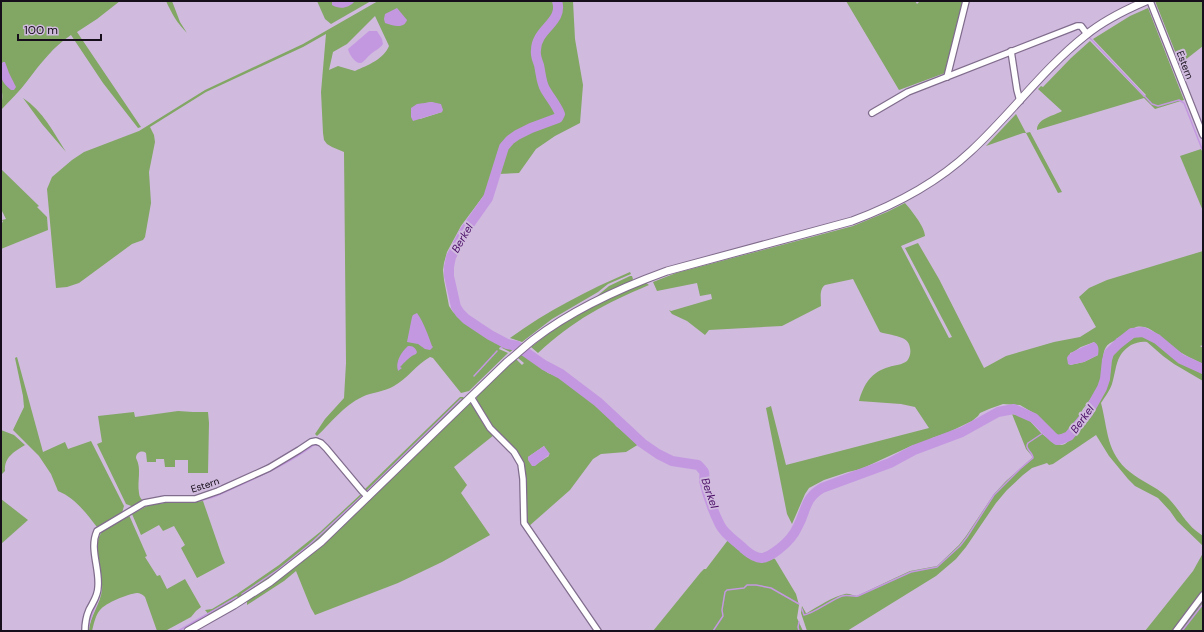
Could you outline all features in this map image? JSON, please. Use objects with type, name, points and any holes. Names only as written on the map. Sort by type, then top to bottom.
[{"type":"street","points":[[947,76],[966,1]]},
{"type":"street","points":[[188,631],[234,605],[285,571],[321,542],[507,362],[557,324],[588,305],[617,290],[648,278],[667,271],[852,221],[886,207],[920,190],[971,152],[1058,60],[1087,34],[1113,17],[1146,1]]},
{"type":"street","name":"Estern","points":[[1150,1],[1203,136]]},
{"type":"street","points":[[872,113],[908,92],[1077,26],[1081,26],[1087,34]]},
{"type":"street","points":[[1011,51],[1020,101]]},
{"type":"street","points":[[471,397],[490,428],[514,452],[521,464],[524,523],[598,631]]},
{"type":"street","name":"Estern","points":[[84,631],[86,618],[95,599],[98,586],[94,547],[94,541],[98,531],[144,503],[160,499],[188,499],[207,495],[269,468],[299,450],[306,444],[316,441],[321,443],[326,448],[368,497]]},
{"type":"street","points":[[1176,631],[1203,595]]},
{"type":"green space","points":[[1,1],[120,1],[77,32],[141,127],[138,128],[103,83],[71,35],[59,44],[37,68],[22,88],[1,110]]},
{"type":"green space","points":[[166,1],[172,1],[180,22],[187,33],[180,26]]},
{"type":"green space","points":[[317,1],[371,1],[331,24],[325,19]]},
{"type":"green space","points":[[378,1],[555,1],[556,7],[552,18],[536,39],[533,55],[539,82],[555,107],[557,113],[556,116],[543,120],[515,134],[503,145],[487,191],[461,226],[447,252],[443,270],[449,306],[453,312],[463,321],[488,338],[504,346],[515,348],[510,352],[500,347],[499,349],[508,353],[469,391],[461,393],[433,358],[430,357],[394,386],[355,400],[317,436],[315,434],[325,419],[344,398],[346,363],[344,152],[327,144],[324,140],[321,92],[326,34],[303,47],[206,92],[150,127],[154,135],[155,142],[149,172],[151,203],[145,237],[143,240],[132,244],[79,283],[67,287],[56,288],[47,189],[52,177],[84,152],[139,131],[205,90],[303,44]],"holes":[[[375,16],[389,46],[387,51],[375,61],[355,71],[338,66],[329,70],[333,52],[347,44]],[[432,102],[442,112],[420,119],[426,103]]]},
{"type":"green space","points":[[559,1],[573,1],[575,39],[583,85],[580,123],[555,136],[536,149],[519,173],[498,174],[507,147],[511,142],[531,130],[559,120],[562,114],[545,86],[537,55],[537,50],[542,37],[559,15]]},
{"type":"green space","points":[[846,1],[915,1],[917,4],[920,1],[963,1],[945,73],[899,90]]},
{"type":"green space","points":[[1155,1],[1203,1],[1203,46],[1180,64]]},
{"type":"green space","points":[[1148,8],[1184,100],[1155,109],[1144,98],[1037,130],[1038,126],[1043,120],[1062,111],[1038,89],[1041,86],[1043,87],[1090,41],[1144,97],[1146,95],[1093,39],[1130,16]]},
{"type":"green space","points":[[23,98],[42,116],[66,152],[42,124]]},
{"type":"green space","points":[[1016,114],[1026,133],[986,146]]},
{"type":"green space","points":[[1030,132],[1062,192],[1058,193],[1026,133]]},
{"type":"green space","points":[[1201,149],[1203,153],[1203,211],[1180,156]]},
{"type":"green space","points":[[1,169],[39,206],[37,207],[47,217],[48,230],[1,249],[1,223],[3,222],[2,220],[6,219],[1,209]]},
{"type":"green space","points":[[905,203],[920,223],[925,236],[901,246],[949,338],[952,337],[905,248],[918,243],[939,279],[984,368],[1006,356],[1054,342],[1080,337],[1096,327],[1079,297],[1089,288],[1107,280],[1203,251],[1203,345],[1200,346],[1203,348],[1203,364],[1176,350],[1150,329],[1146,327],[1136,327],[1106,346],[1104,351],[1103,372],[1099,385],[1074,426],[1067,433],[1055,435],[1037,415],[1020,405],[1003,404],[980,413],[972,421],[947,433],[911,446],[861,469],[824,480],[809,488],[792,524],[787,514],[766,408],[771,406],[786,465],[929,428],[915,407],[901,404],[859,401],[863,389],[873,375],[883,369],[907,361],[910,356],[909,344],[903,338],[880,332],[853,279],[825,285],[821,292],[821,306],[782,326],[709,330],[705,335],[687,321],[672,314],[669,310],[671,311],[712,299],[711,294],[700,296],[697,283],[657,291],[653,282],[676,273],[853,226]],"holes":[[[1094,342],[1098,355],[1084,362],[1070,365],[1070,353]]]},
{"type":"green space","points":[[630,272],[631,274],[608,284],[598,292],[552,319],[522,342],[510,338],[538,319],[568,302]]},
{"type":"green space","points":[[632,276],[632,281],[597,296],[609,286]]},
{"type":"green space","points":[[645,282],[649,285],[590,314],[564,331],[538,353],[531,347],[561,324],[583,310]]},
{"type":"green space","points":[[1145,336],[1150,339],[1180,363],[1203,374],[1203,381],[1174,364],[1147,342],[1131,345],[1119,358],[1111,386],[1101,403],[1109,440],[1116,457],[1122,465],[1134,475],[1157,489],[1172,502],[1191,526],[1203,536],[1203,546],[1177,521],[1158,498],[1135,486],[1128,479],[1109,456],[1096,435],[1053,464],[1049,465],[1047,463],[1032,468],[1023,475],[996,503],[956,559],[936,576],[847,631],[807,631],[801,613],[802,606],[807,613],[841,595],[846,594],[857,596],[910,571],[937,566],[959,545],[994,494],[1032,458],[1026,449],[1012,414],[1027,418],[1041,433],[1055,444],[1065,444],[1075,436],[1081,424],[1088,419],[1102,396],[1109,381],[1111,360],[1114,354],[1123,345],[1135,337]]},
{"type":"green space","points":[[523,354],[548,373],[562,378],[600,408],[608,415],[616,426],[639,444],[626,452],[601,454],[593,459],[570,490],[528,527],[525,523],[518,455],[488,421],[476,400],[477,396],[495,377],[516,359],[522,365],[524,363],[518,358]],"holes":[[[544,446],[549,456],[533,466],[528,457]]]},
{"type":"green space","points":[[17,357],[43,452],[65,442],[68,449],[91,441],[124,506],[122,513],[100,527],[97,527],[75,502],[58,491],[51,474],[39,456],[13,430],[24,407],[15,358]]},
{"type":"green space","points":[[460,397],[465,399],[369,493],[366,493],[364,490]]},
{"type":"green space","points":[[469,403],[473,405],[494,435],[454,467],[467,485],[461,493],[490,535],[442,562],[398,583],[315,615],[296,571],[284,581],[247,605],[247,600],[265,588]]},
{"type":"green space","points":[[178,411],[208,412],[208,473],[188,473],[188,460],[175,460],[175,467],[165,467],[164,459],[156,459],[156,462],[147,462],[146,453],[140,452],[137,454],[136,458],[139,466],[139,494],[143,501],[134,507],[126,504],[97,444],[102,442],[98,416],[134,412],[135,417]]},
{"type":"green space","points":[[1,430],[14,435],[25,445],[10,455],[6,462],[5,471],[1,475]]},
{"type":"green space","points":[[362,493],[364,497],[354,507],[312,545],[279,572],[210,616],[205,610],[212,609],[237,594],[279,565],[320,532]]},
{"type":"green space","points":[[1,499],[28,520],[1,544]]},
{"type":"green space","points":[[165,501],[203,501],[225,563],[197,578],[181,548],[185,545],[174,526],[163,531],[159,525],[141,535],[132,514],[149,505],[165,503]]},
{"type":"green space","points":[[129,515],[147,556],[145,557],[157,576],[160,575],[167,589],[185,579],[201,607],[191,617],[167,630],[157,631],[145,597],[142,594],[137,593],[117,599],[103,607],[97,615],[92,631],[89,631],[91,620],[102,590],[97,551],[99,536],[103,531]]},
{"type":"green space","points":[[728,540],[748,558],[759,561],[773,558],[775,559],[796,594],[799,605],[797,618],[803,631],[653,631],[701,572],[706,569]]},
{"type":"green space","points":[[1203,553],[1203,592],[1174,631],[1145,631],[1193,571]]},
{"type":"green space","points":[[1203,597],[1203,631],[1178,631]]},
{"type":"shaded area","points":[[332,1],[355,1],[347,7],[341,8],[332,5]]},
{"type":"shaded area","points":[[397,8],[407,20],[406,23],[398,26],[385,23],[385,14]]},
{"type":"shaded area","points":[[369,31],[377,31],[383,44],[361,63],[359,63],[353,58],[348,49]]},
{"type":"shaded area","points":[[5,62],[16,87],[14,90],[7,87],[3,81],[1,64]]},
{"type":"shaded area","points":[[432,102],[441,104],[443,110],[442,112],[413,121],[411,117],[411,108],[417,104]]},
{"type":"shaded area","points":[[417,313],[424,325],[433,347],[430,350],[425,349],[418,344],[407,342],[412,317]]},
{"type":"shaded area","points":[[1094,342],[1098,347],[1098,355],[1084,362],[1070,365],[1068,364],[1068,355]]},
{"type":"shaded area","points":[[408,346],[414,347],[417,352],[400,367],[402,368],[398,371],[397,364],[399,357]]},
{"type":"shaded area","points":[[544,446],[550,454],[535,466],[532,466],[528,460],[528,457]]},
{"type":"waterway","name":"Berkel","points":[[557,1],[557,15],[540,36],[537,43],[536,54],[542,81],[560,114],[558,118],[517,135],[504,147],[488,198],[464,232],[451,257],[449,276],[456,307],[466,319],[490,335],[507,344],[517,346],[544,365],[561,374],[598,402],[642,443],[658,454],[672,461],[698,465],[704,472],[704,481],[707,492],[715,515],[722,529],[753,556],[761,558],[769,556],[785,544],[792,536],[801,520],[809,500],[822,488],[890,463],[914,450],[962,432],[998,412],[1014,409],[1034,418],[1057,440],[1069,436],[1088,413],[1102,388],[1109,353],[1132,333],[1143,332],[1157,339],[1181,359],[1203,369]]},
{"type":"waterway","points":[[1089,37],[1152,104],[1158,106],[1179,100],[1184,103],[1202,149]]},
{"type":"waterway","name":"Berkel","points":[[501,348],[506,343]]},
{"type":"waterway","points":[[474,376],[497,351]]},
{"type":"waterway","points":[[366,492],[461,399]]},
{"type":"waterway","points":[[802,609],[804,615],[808,614],[842,596],[858,596],[911,572],[937,567],[960,546],[994,495],[1033,458],[1027,445],[1046,431]]},
{"type":"waterway","points":[[195,501],[212,497],[258,477],[296,457],[314,445],[319,445]]},
{"type":"waterway","points":[[242,594],[279,569],[309,545],[362,496]]},
{"type":"waterway","points":[[139,509],[146,505]]},
{"type":"waterway","points":[[88,631],[100,593],[101,579]]},
{"type":"waterway","points":[[713,631],[723,616],[722,610],[725,592],[727,590],[744,588],[747,585],[756,585],[771,588],[799,604]]},
{"type":"waterway","points":[[178,631],[237,597]]},
{"type":"waterway","points":[[1182,631],[1203,604]]},
{"type":"waterway","points":[[799,622],[799,631]]}]
